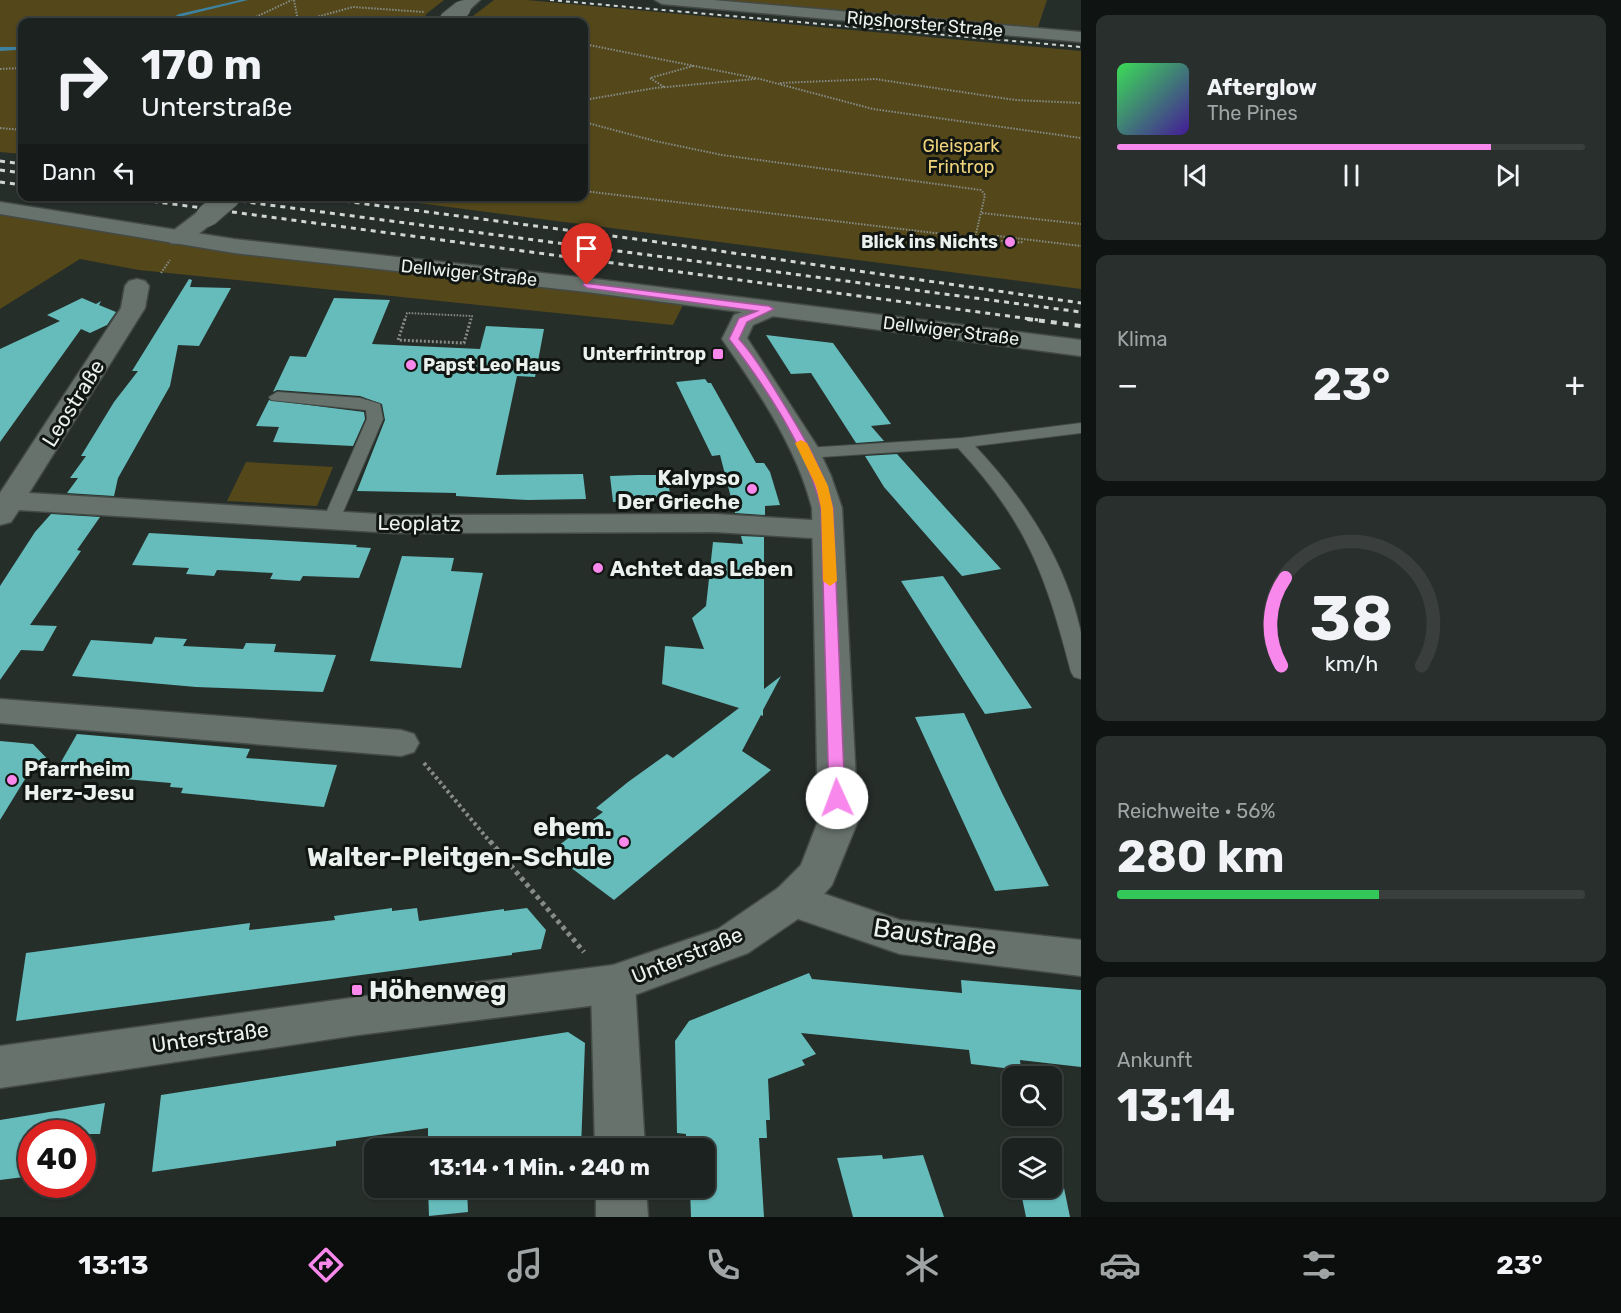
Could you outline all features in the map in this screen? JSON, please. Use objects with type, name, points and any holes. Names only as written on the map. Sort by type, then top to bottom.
[{"type":"street","name":"Ripshorster Straße","points":[[662,0],[1081,38]]},
{"type":"street","points":[[451,18],[467,4]]},
{"type":"street","points":[[178,238],[224,201]]},
{"type":"street","name":"Dellwiger Straße","points":[[0,208],[178,238],[332,259],[587,285],[1081,348]]},
{"type":"street","name":"Leostraße","points":[[5,508],[133,308],[137,286]]},
{"type":"street","name":"Unterstraße","points":[[0,1067],[358,1016],[613,984],[734,941],[794,900],[818,874],[838,820],[828,530],[827,508],[822,486],[806,453],[745,351],[734,339],[743,320],[769,309]]},
{"type":"street","name":"Leoplatz","points":[[5,508],[394,524],[715,523],[828,530]]},
{"type":"street","points":[[0,711],[401,743]]},
{"type":"street","name":"Baustraße","points":[[794,900],[900,937],[1081,958]]},
{"type":"street","points":[[613,984],[620,1138]]},
{"type":"street","points":[[621,1198],[622,1217]]},
{"type":"lane","points":[[277,398],[360,403],[374,407],[375,419],[332,520]]},
{"type":"lane","points":[[806,453],[962,443],[1081,428]]},
{"type":"lane","points":[[962,443],[1002,486],[1024,518],[1044,557],[1065,612],[1081,672]]},
{"type":"path","points":[[254,18],[293,0],[297,18]]},
{"type":"path","points":[[310,18],[353,7],[431,12]]},
{"type":"path","points":[[588,45],[760,79],[894,113],[1081,138]]},
{"type":"path","points":[[664,87],[650,78],[697,66]]},
{"type":"path","points":[[0,69],[18,68]]},
{"type":"path","points":[[588,98],[664,87],[760,79]]},
{"type":"path","points":[[777,83],[875,80],[1015,100],[1081,102]]},
{"type":"path","points":[[588,123],[655,141],[722,155],[981,190],[985,195],[975,238]]},
{"type":"path","points":[[0,128],[18,130]]},
{"type":"path","points":[[588,191],[1010,242]]},
{"type":"path","points":[[982,213],[1081,224]]},
{"type":"path","points":[[991,239],[998,236],[1081,246]]},
{"type":"path","points":[[991,239],[1009,243],[1024,242]]},
{"type":"path","points":[[407,313],[472,316],[465,343],[398,340],[407,313]]},
{"type":"path","points":[[401,743],[414,752],[561,927],[613,984]]},
{"type":"green space","points":[[0,0],[444,0],[425,15],[429,18],[18,18],[18,154],[0,152]]},
{"type":"green space","name":"Gleispark Frintrop","points":[[494,0],[527,0],[1081,51],[1081,289],[403,201],[588,201],[588,18],[470,18]]},
{"type":"green space","points":[[722,0],[1047,0],[1037,30]]},
{"type":"green space","points":[[0,212],[684,303],[673,325],[139,270],[80,259],[0,309]]},
{"type":"green space","points":[[246,462],[333,467],[317,506],[227,501]]},
{"type":"building","points":[[189,279],[192,280],[190,287],[231,288],[199,346],[178,345],[170,386],[118,478],[114,496],[67,493],[78,478],[70,478],[86,456],[81,456],[114,402],[138,371],[132,371]]},
{"type":"building","points":[[82,298],[96,304],[101,301],[99,305],[116,312],[107,325],[90,333],[81,329],[0,442],[0,349],[60,321],[47,315]]},
{"type":"building","points":[[334,298],[390,300],[372,344],[480,349],[486,326],[544,329],[535,377],[517,376],[496,475],[583,474],[586,499],[528,500],[456,496],[456,493],[357,491],[385,420],[382,404],[360,396],[277,390],[273,392],[290,356],[306,357]]},
{"type":"building","points":[[766,335],[833,343],[891,424],[871,426],[884,441],[856,443],[811,373],[791,374]]},
{"type":"building","points":[[705,379],[711,383],[756,463],[764,463],[770,472],[780,505],[765,506],[765,515],[735,513],[720,455],[712,456],[676,382]]},
{"type":"building","points":[[269,400],[364,412],[365,419],[353,446],[273,442],[279,427],[256,426]]},
{"type":"building","points":[[897,454],[1001,569],[962,576],[884,487],[865,456]]},
{"type":"building","points":[[666,475],[672,501],[613,502],[610,476]]},
{"type":"building","points":[[51,514],[100,517],[77,550],[81,551],[30,625],[57,626],[43,651],[21,650],[0,680],[0,586],[35,532]]},
{"type":"building","points":[[149,533],[357,545],[356,547],[371,548],[359,578],[303,576],[300,581],[270,579],[273,573],[217,570],[214,576],[186,574],[189,568],[132,565]]},
{"type":"building","points":[[741,536],[764,537],[764,689],[781,676],[763,710],[763,716],[761,715],[742,751],[771,770],[614,900],[550,852],[603,812],[596,808],[628,782],[667,754],[673,758],[739,708],[662,684],[665,646],[704,649],[692,618],[706,606],[713,542],[743,544]]},
{"type":"building","points":[[402,556],[454,558],[451,571],[483,573],[461,668],[370,661]]},
{"type":"building","points":[[943,576],[1032,708],[985,714],[901,581]]},
{"type":"building","points":[[155,637],[187,639],[183,646],[243,649],[246,643],[276,644],[274,652],[336,655],[323,692],[196,687],[72,676],[91,640],[152,644]]},
{"type":"building","points":[[964,713],[1049,886],[995,891],[915,717]]},
{"type":"building","points":[[77,734],[250,749],[246,758],[337,765],[324,807],[181,793],[183,788],[170,787],[171,783],[30,771],[0,820],[0,741],[33,744],[57,769]]},
{"type":"building","points":[[392,908],[392,911],[417,908],[419,921],[527,908],[546,930],[541,949],[512,953],[512,955],[16,1021],[26,953],[250,923],[249,930],[335,920],[334,916]]},
{"type":"building","points":[[809,973],[812,979],[962,993],[961,980],[1081,990],[1081,1067],[1020,1060],[1021,1066],[1002,1068],[971,1064],[969,1050],[801,1033],[816,1054],[802,1060],[805,1065],[768,1079],[770,1120],[766,1120],[767,1138],[759,1138],[764,1217],[691,1217],[690,1198],[715,1198],[715,1138],[686,1138],[686,1134],[677,1133],[675,1041],[689,1021]]},
{"type":"building","points":[[568,1032],[585,1043],[581,1138],[428,1138],[428,1128],[336,1141],[336,1146],[152,1172],[161,1095]]},
{"type":"building","points":[[105,1103],[100,1134],[96,1134],[96,1120],[18,1120],[18,1178],[0,1180],[0,1120]]},
{"type":"building","points":[[882,1155],[883,1159],[923,1155],[944,1217],[853,1217],[837,1158]]},
{"type":"building","points":[[1062,1188],[1064,1188],[1070,1217],[1026,1217],[1022,1198],[1062,1198]]},
{"type":"building","points":[[428,1198],[467,1198],[468,1212],[429,1216]]},
{"type":"waterway","points":[[175,18],[246,0]]},
{"type":"waterway","points":[[0,49],[18,49]]},
{"type":"railway","points":[[550,0],[1081,47]]},
{"type":"railway","points":[[0,161],[18,163]]},
{"type":"railway","points":[[0,170],[18,172]]},
{"type":"railway","points":[[0,182],[18,184]]},
{"type":"railway","points":[[150,201],[1038,320]]},
{"type":"railway","points":[[239,201],[1081,312]]},
{"type":"railway","points":[[343,201],[643,240],[1081,303]]},
{"type":"railway","points":[[1027,319],[1081,326]]},
{"type":"slow traffic","points":[[801,443],[822,486],[827,508],[830,581]]},
{"type":"place","name":"Blick ins Nichts","points":[[1010,242]]},
{"type":"place","name":"Unterfrintrop","points":[[718,354]]},
{"type":"place","name":"Papst Leo Haus","points":[[411,365]]},
{"type":"place","name":"Kalypso Der Grieche","points":[[752,489]]},
{"type":"place","name":"Achtet das Leben","points":[[598,568]]},
{"type":"place","name":"Pfarrheim Herz-Jesu","points":[[12,780]]},
{"type":"place","name":"ehem. Walter-Pleitgen-Schule","points":[[624,842]]},
{"type":"place","name":"Höhenweg","points":[[357,990]]},
{"type":"route","points":[[587,285],[769,309],[743,320],[734,339],[745,351],[806,453],[822,486],[827,508],[837,798]]}]
